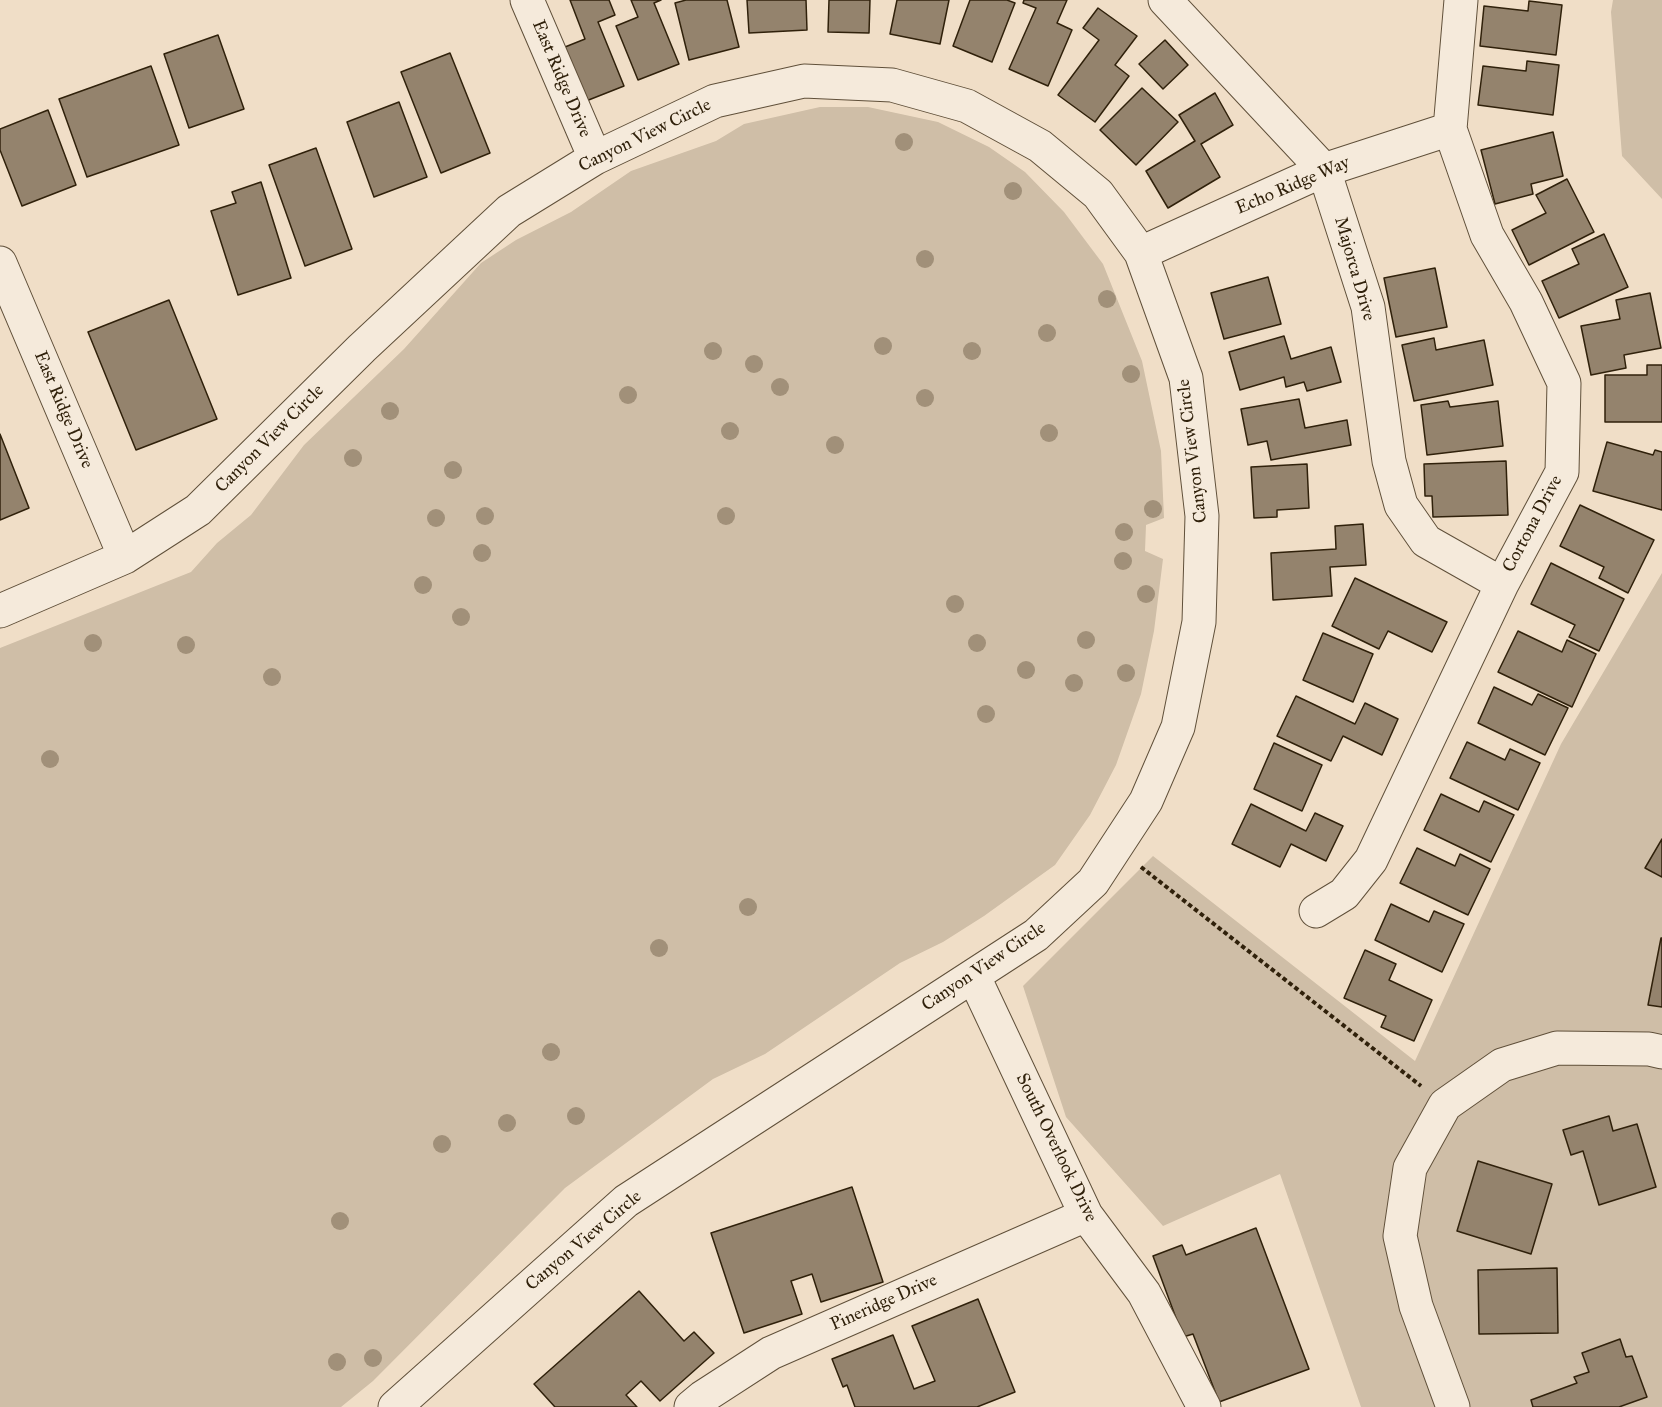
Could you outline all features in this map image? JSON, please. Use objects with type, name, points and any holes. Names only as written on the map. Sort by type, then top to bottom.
[{"type":"street","name":"East Ridge Drive","points":[[527,0],[595,158]]},
{"type":"street","name":"Majorca Drive","points":[[1165,0],[1324,170],[1368,307],[1389,461],[1401,505],[1425,541],[1502,584]]},
{"type":"street","name":"Cortona Drive","points":[[1316,911],[1344,894],[1371,860],[1502,584],[1563,472],[1564,383],[1526,302],[1487,235],[1449,129],[1461,0]]},
{"type":"street","name":"Canyon View Circle","points":[[0,611],[125,557],[198,510],[362,348],[509,211],[595,158],[715,101],[804,81],[892,85],[967,106],[1040,146],[1098,194],[1141,253],[1186,378],[1202,516],[1198,622],[1178,727],[1146,801],[1116,848],[1093,882],[1036,935],[626,1201],[395,1407]]},
{"type":"street","name":"Echo Ridge Way","points":[[1141,253],[1324,170],[1449,129]]},
{"type":"street","name":"East Ridge Drive","points":[[0,263],[125,557]]},
{"type":"street","name":"South Overlook Drive","points":[[974,976],[1086,1215],[1144,1293],[1204,1407]]},
{"type":"street","points":[[1453,1407],[1416,1306],[1400,1236],[1410,1168],[1445,1105],[1502,1065],[1557,1048],[1649,1049],[1662,1052]]},
{"type":"street","name":"Pineridge Drive","points":[[691,1407],[771,1353],[1086,1215]]},
{"type":"path","points":[[1116,848],[1445,1105]]},
{"type":"shaded area","points":[[1613,0],[1662,0],[1662,199],[1622,156],[1611,12]]},
{"type":"shaded area","points":[[820,107],[868,107],[938,122],[989,147],[1025,172],[1064,212],[1103,264],[1142,361],[1161,451],[1164,518],[1146,525],[1145,551],[1163,559],[1154,631],[1141,694],[1116,765],[1090,815],[1055,865],[984,916],[943,942],[900,963],[765,1054],[713,1079],[565,1188],[373,1381],[341,1407],[0,1407],[0,648],[191,572],[217,543],[251,515],[304,445],[404,349],[481,263],[516,240],[571,212],[631,171],[716,141],[744,124]]},
{"type":"shaded area","points":[[1662,573],[1662,1407],[1361,1407],[1280,1174],[1163,1226],[1066,1117],[1023,986],[1153,856],[1415,1061],[1561,744]]},
{"type":"building","points":[[570,0],[609,0],[615,15],[598,22],[624,86],[581,103],[560,49],[585,39]]},
{"type":"building","points":[[631,0],[661,0],[654,3],[679,64],[638,80],[616,26],[638,17]]},
{"type":"building","points":[[686,0],[727,0],[739,47],[689,60],[675,3]]},
{"type":"building","points":[[747,0],[806,0],[807,30],[749,33]]},
{"type":"building","points":[[829,0],[870,0],[869,33],[828,32]]},
{"type":"building","points":[[897,0],[949,0],[940,44],[890,34]]},
{"type":"building","points":[[970,0],[1007,0],[1015,3],[992,62],[953,46]]},
{"type":"building","points":[[1024,0],[1067,0],[1057,23],[1072,30],[1048,86],[1009,69],[1036,8],[1023,3]]},
{"type":"building","points":[[1529,1],[1562,5],[1556,55],[1480,46],[1484,6],[1528,11]]},
{"type":"building","points":[[1098,8],[1137,36],[1115,65],[1129,76],[1095,122],[1058,95],[1099,40],[1083,28]]},
{"type":"building","points":[[218,35],[244,109],[189,128],[164,54]]},
{"type":"building","points":[[1165,40],[1188,65],[1163,89],[1139,64]]},
{"type":"building","points":[[450,53],[490,153],[441,173],[401,72]]},
{"type":"building","points":[[1527,61],[1559,65],[1553,115],[1478,105],[1483,66],[1526,71]]},
{"type":"building","points":[[151,66],[179,145],[87,177],[59,99]]},
{"type":"building","points":[[1142,88],[1178,122],[1136,165],[1100,130]]},
{"type":"building","points":[[1215,93],[1233,125],[1201,144],[1220,177],[1168,208],[1146,171],[1195,141],[1179,115]]},
{"type":"building","points":[[399,102],[427,177],[374,197],[347,122]]},
{"type":"building","points":[[48,110],[76,185],[22,206],[0,150],[0,129]]},
{"type":"building","points":[[1553,132],[1563,176],[1531,184],[1533,194],[1495,204],[1481,150]]},
{"type":"building","points":[[316,148],[352,249],[305,266],[269,165]]},
{"type":"building","points":[[1567,179],[1594,232],[1529,265],[1512,230],[1546,213],[1536,195]]},
{"type":"building","points":[[261,182],[291,278],[238,295],[211,211],[236,203],[232,192]]},
{"type":"building","points":[[1604,234],[1628,287],[1559,318],[1542,281],[1579,264],[1572,249]]},
{"type":"building","points":[[1435,268],[1447,327],[1396,337],[1384,278]]},
{"type":"building","points":[[1268,277],[1281,324],[1224,339],[1211,293]]},
{"type":"building","points":[[1650,293],[1661,348],[1624,355],[1626,368],[1591,375],[1581,326],[1620,319],[1616,300]]},
{"type":"building","points":[[169,300],[217,419],[136,450],[88,332]]},
{"type":"building","points":[[1284,336],[1291,359],[1331,347],[1341,382],[1307,391],[1304,382],[1286,387],[1284,377],[1240,390],[1229,352]]},
{"type":"building","points":[[1434,338],[1436,350],[1484,340],[1493,385],[1414,401],[1402,345]]},
{"type":"building","points":[[1647,365],[1662,365],[1662,422],[1605,422],[1605,375],[1647,375]]},
{"type":"building","points":[[1299,399],[1305,428],[1347,420],[1351,445],[1271,460],[1267,441],[1248,445],[1241,409]]},
{"type":"building","points":[[1448,401],[1450,407],[1498,401],[1503,446],[1427,455],[1421,405]]},
{"type":"building","points":[[0,434],[29,508],[0,520]]},
{"type":"building","points":[[1607,442],[1653,455],[1655,450],[1662,452],[1662,510],[1593,491]]},
{"type":"building","points":[[1506,461],[1508,515],[1433,517],[1432,496],[1425,496],[1424,464]]},
{"type":"building","points":[[1307,464],[1309,508],[1277,510],[1277,517],[1254,518],[1251,467]]},
{"type":"building","points":[[1580,505],[1654,540],[1628,593],[1599,578],[1604,567],[1560,546]]},
{"type":"building","points":[[1363,524],[1366,565],[1330,567],[1332,596],[1273,600],[1271,553],[1336,549],[1335,526]]},
{"type":"building","points":[[1551,563],[1624,599],[1599,651],[1569,637],[1575,625],[1531,604]]},
{"type":"building","points":[[1355,578],[1447,622],[1432,652],[1388,631],[1379,649],[1332,626]]},
{"type":"building","points":[[1518,631],[1562,652],[1567,640],[1596,654],[1572,707],[1498,672]]},
{"type":"building","points":[[1323,633],[1373,654],[1353,702],[1303,680]]},
{"type":"building","points":[[1494,687],[1532,705],[1538,694],[1568,708],[1545,755],[1478,723]]},
{"type":"building","points":[[1296,696],[1355,724],[1365,703],[1398,719],[1382,755],[1343,736],[1331,761],[1277,736]]},
{"type":"building","points":[[1467,742],[1505,760],[1510,749],[1540,763],[1518,810],[1450,778]]},
{"type":"building","points":[[1274,743],[1322,765],[1302,811],[1254,789]]},
{"type":"building","points":[[1441,794],[1479,812],[1484,801],[1514,815],[1491,862],[1424,830]]},
{"type":"building","points":[[1251,804],[1306,831],[1315,813],[1343,826],[1326,861],[1291,844],[1280,867],[1232,844]]},
{"type":"building","points":[[1662,839],[1662,877],[1645,868]]},
{"type":"building","points":[[1417,848],[1455,866],[1460,854],[1490,869],[1468,915],[1400,883]]},
{"type":"building","points":[[1391,904],[1429,922],[1434,911],[1464,924],[1442,972],[1375,940]]},
{"type":"building","points":[[1662,938],[1662,1007],[1648,1005]]},
{"type":"building","points":[[1365,950],[1396,964],[1389,980],[1432,1000],[1414,1041],[1381,1027],[1386,1016],[1344,998]]},
{"type":"building","points":[[1609,1116],[1613,1131],[1637,1124],[1656,1187],[1599,1205],[1583,1151],[1571,1155],[1563,1130]]},
{"type":"building","points":[[1478,1161],[1552,1184],[1531,1254],[1457,1231]]},
{"type":"building","points":[[852,1187],[883,1282],[821,1302],[812,1274],[791,1281],[802,1314],[744,1333],[711,1233]]},
{"type":"building","points":[[1256,1228],[1309,1369],[1219,1402],[1193,1334],[1183,1337],[1153,1256],[1182,1245],[1186,1255]]},
{"type":"building","points":[[1557,1268],[1558,1333],[1479,1334],[1478,1270]]},
{"type":"building","points":[[639,1291],[684,1341],[694,1332],[714,1353],[660,1401],[641,1381],[626,1395],[637,1407],[555,1407],[534,1384]]},
{"type":"building","points":[[978,1299],[1015,1392],[977,1407],[855,1407],[847,1385],[843,1387],[832,1359],[893,1335],[914,1389],[935,1381],[912,1326]]},
{"type":"building","points":[[1620,1339],[1626,1357],[1632,1356],[1647,1397],[1619,1407],[1533,1407],[1531,1400],[1577,1383],[1574,1377],[1589,1372],[1582,1353]]}]
